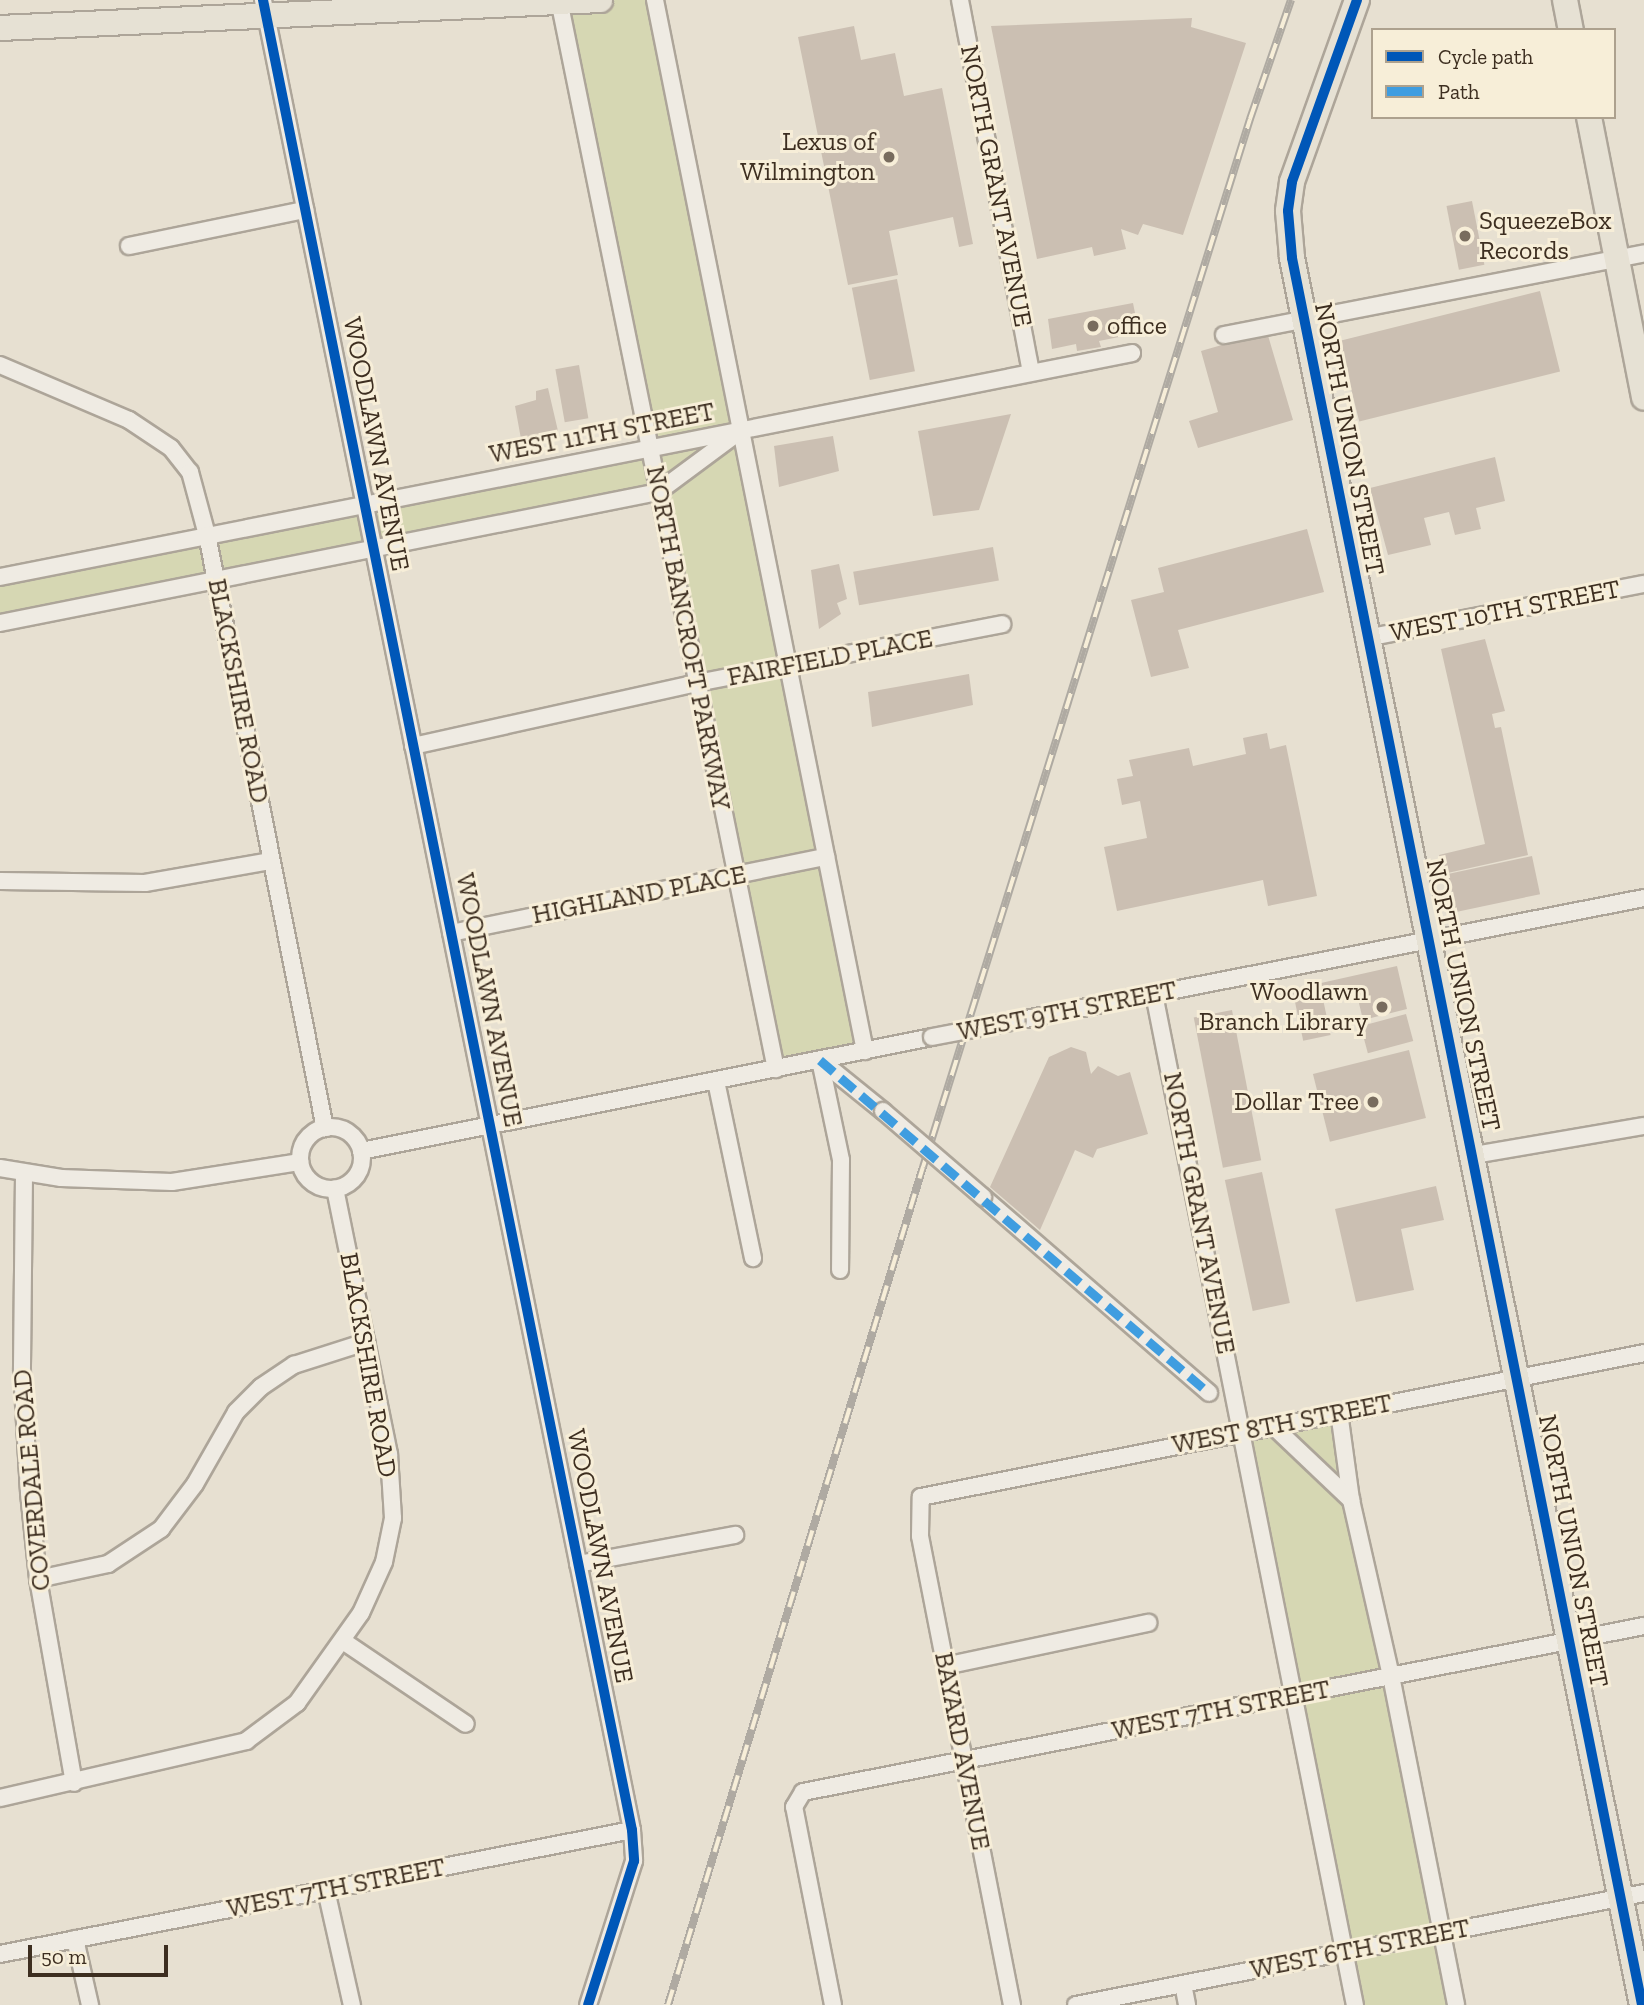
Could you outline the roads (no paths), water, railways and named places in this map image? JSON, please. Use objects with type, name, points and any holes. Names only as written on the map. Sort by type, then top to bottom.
[{"type":"main road","points":[[0,27],[265,8],[600,0]]},
{"type":"main road","name":"NORTH UNION STREET","points":[[1357,0],[1289,196],[1289,235],[1301,320],[1427,941],[1474,1155],[1568,1641],[1632,1896],[1642,2005]]},
{"type":"main road","points":[[1565,0],[1571,28]]},
{"type":"main road","points":[[1589,119],[1644,398]]},
{"type":"street","points":[[655,0],[865,1051]]},
{"type":"street","name":"NORTH GRANT AVENUE","points":[[960,0],[1031,371]]},
{"type":"street","name":"NORTH BANCROFT PARKWAY","points":[[559,2],[776,1069]]},
{"type":"street","name":"WOODLAWN AVENUE","points":[[265,8],[632,1830],[634,1861],[588,2005]]},
{"type":"street","points":[[129,246],[305,210]]},
{"type":"street","points":[[1224,335],[1644,253]]},
{"type":"street","name":"WEST 11TH STREET","points":[[0,577],[649,445],[741,430],[1031,371],[1132,354]]},
{"type":"street","name":"BLACKSHIRE ROAD","points":[[0,365],[129,420],[171,448],[190,472],[208,535],[325,1128]]},
{"type":"street","name":"WEST 11TH STREET","points":[[0,623],[658,492],[741,430]]},
{"type":"street","name":"WEST 10TH STREET","points":[[1366,638],[1644,584]]},
{"type":"street","name":"FAIRFIELD PLACE","points":[[413,746],[697,683],[1002,624]]},
{"type":"street","name":"HIGHLAND PLACE","points":[[451,933],[826,857]]},
{"type":"street","points":[[0,881],[145,883],[271,861]]},
{"type":"street","name":"WEST 9TH STREET","points":[[361,1151],[1644,898]]},
{"type":"street","name":"NORTH GRANT AVENUE","points":[[1154,994],[1297,1695],[1355,2005]]},
{"type":"street","points":[[820,1060],[984,1197],[1209,1393]]},
{"type":"street","points":[[820,1060],[841,1160],[839,1270]]},
{"type":"street","points":[[716,1081],[753,1258]]},
{"type":"street","points":[[1474,1155],[1644,1126]]},
{"type":"street","points":[[325,1128],[349,1133],[361,1151],[356,1176],[335,1188],[311,1181],[300,1162],[307,1138],[325,1128]]},
{"type":"street","points":[[0,1168],[24,1175],[172,1182],[300,1162]]},
{"type":"street","name":"COVERDALE ROAD","points":[[24,1175],[22,1371],[38,1579],[74,1783]]},
{"type":"street","name":"BLACKSHIRE ROAD","points":[[0,1798],[246,1741],[297,1703],[343,1642],[384,1562],[393,1518],[389,1454],[335,1188]]},
{"type":"street","points":[[38,1579],[108,1564],[161,1530],[195,1484],[236,1412],[261,1387],[294,1366],[366,1342]]},
{"type":"street","name":"WEST 8TH STREET","points":[[921,1497],[1644,1353]]},
{"type":"street","points":[[1339,1412],[1351,1500],[1391,1676],[1456,2005]]},
{"type":"street","points":[[1273,1426],[1351,1500]]},
{"type":"street","name":"BAYARD AVENUE","points":[[921,1497],[919,1536],[1012,2005]]},
{"type":"street","points":[[578,1564],[735,1535]]},
{"type":"street","points":[[945,1666],[1148,1623]]},
{"type":"street","name":"WEST 7TH STREET","points":[[833,2005],[794,1807],[798,1795],[1644,1626]]},
{"type":"street","points":[[343,1642],[466,1724]]},
{"type":"street","name":"WEST 7TH STREET","points":[[0,1954],[632,1830]]},
{"type":"street","points":[[326,1890],[352,2005]]},
{"type":"street","name":"WEST 6TH STREET","points":[[1076,2005],[1632,1896]]},
{"type":"street","points":[[75,1939],[90,2005]]},
{"type":"street","points":[[1183,1984],[1187,2005]]},
{"type":"railway","points":[[668,2005],[923,1167],[1250,119],[1291,0]]},
{"type":"place","name":"Lexus of Wilmington","points":[[889,157]]},
{"type":"place","name":"SqueezeBox Records","points":[[1465,236]]},
{"type":"place","name":"office","points":[[1093,326]]},
{"type":"place","name":"Woodlawn Branch Library","points":[[1382,1007]]},
{"type":"place","name":"Dollar Tree","points":[[1373,1102]]}]
